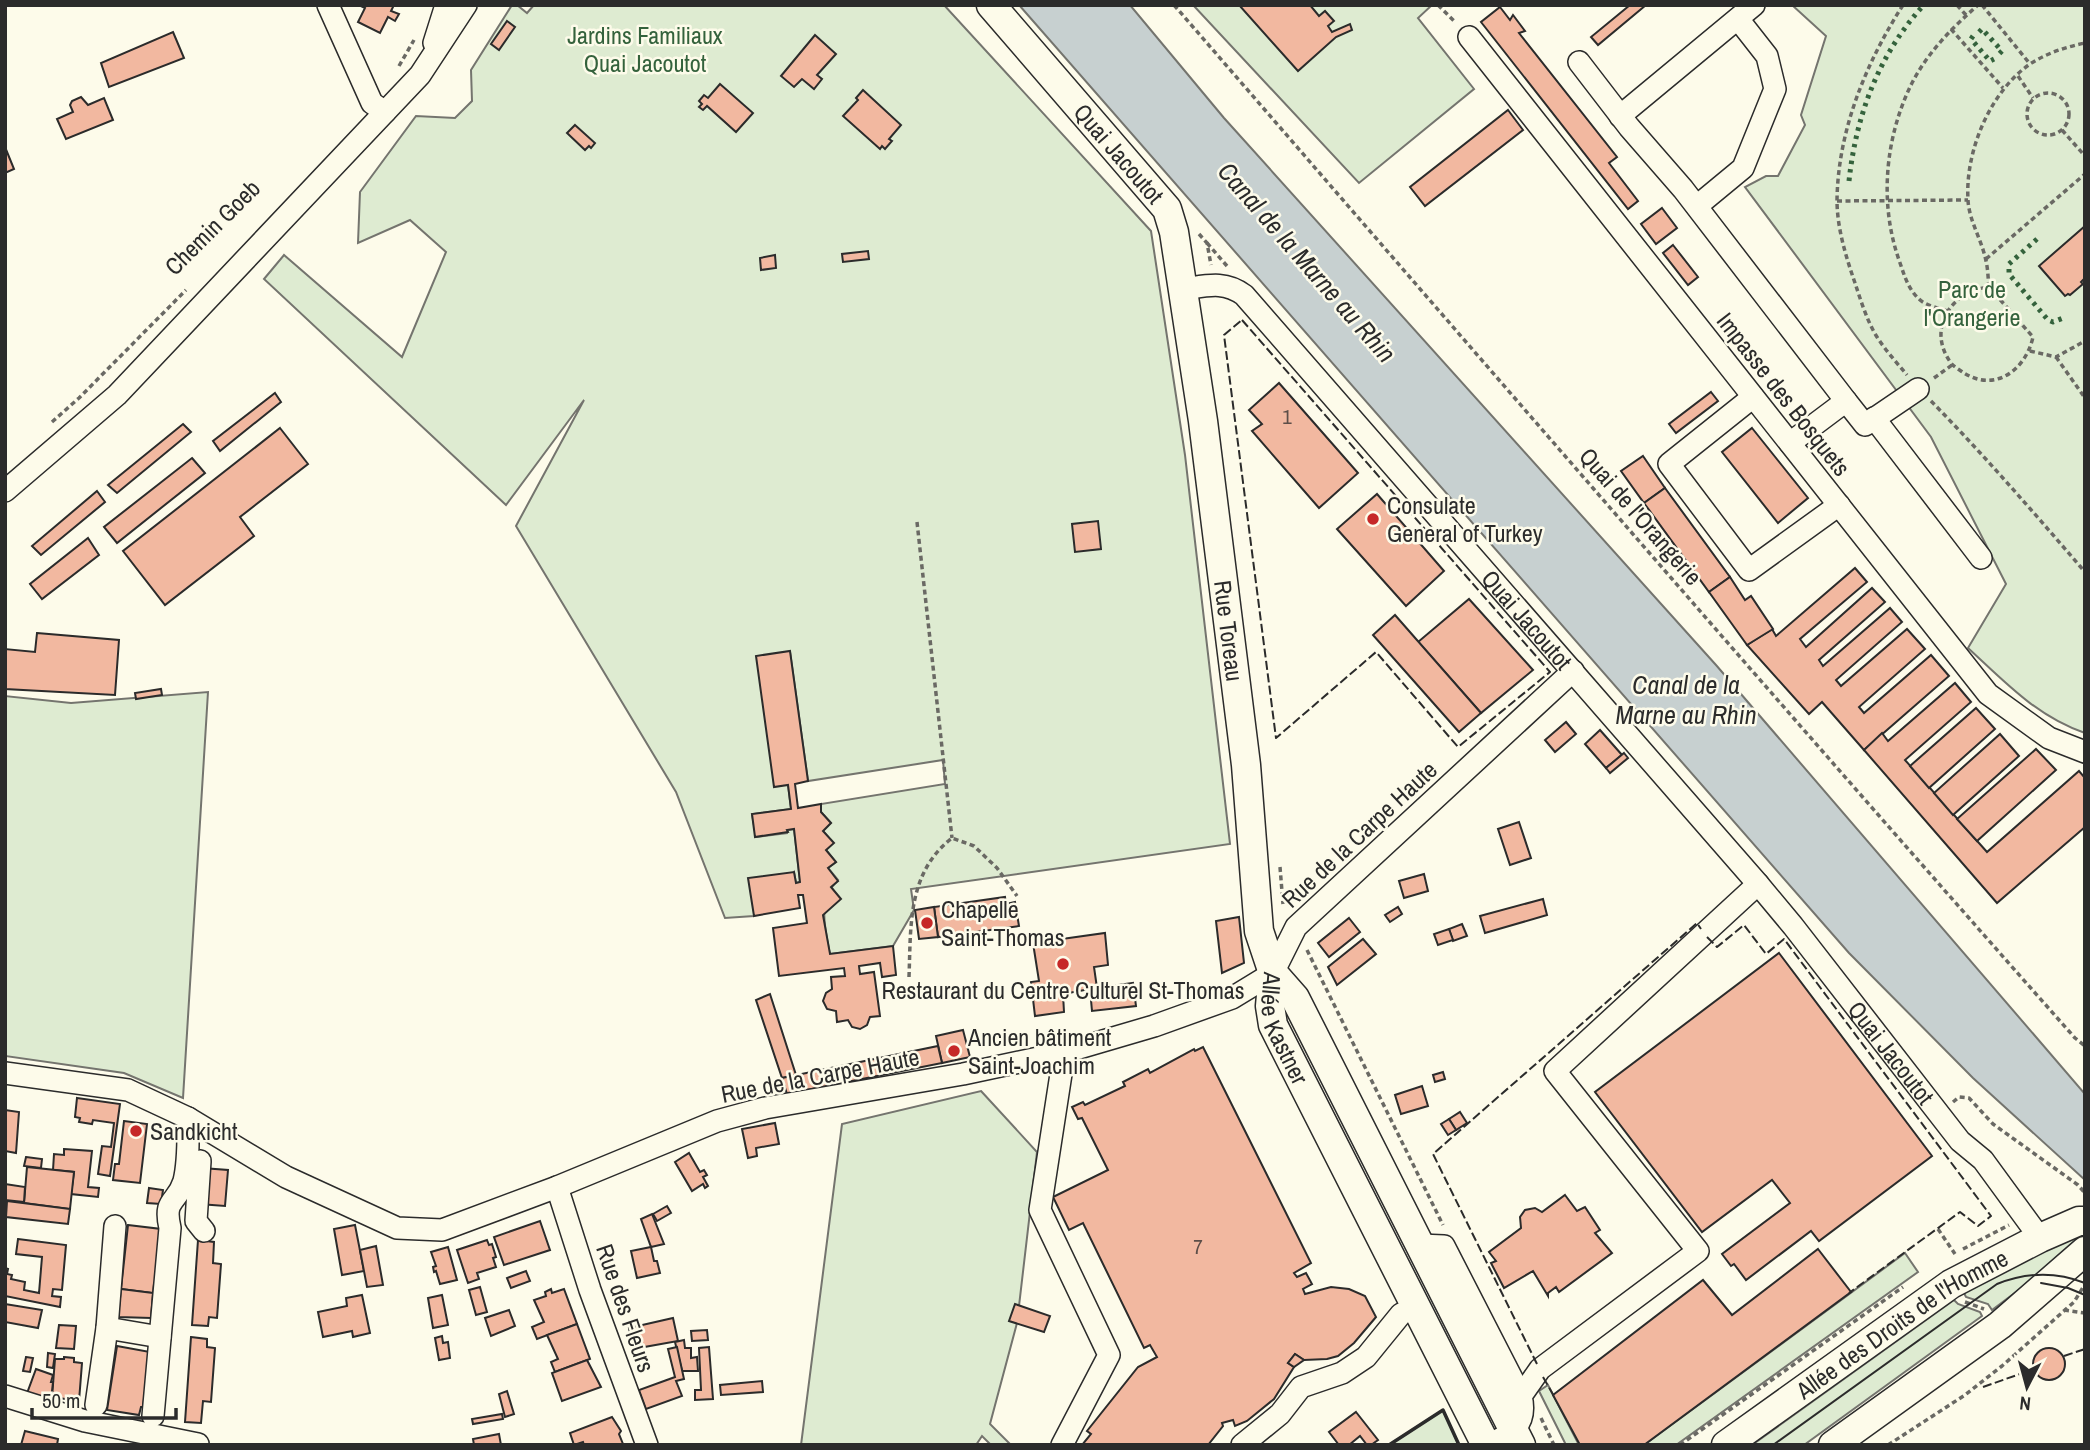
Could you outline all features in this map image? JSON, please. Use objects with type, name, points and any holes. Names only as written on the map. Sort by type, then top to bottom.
[{"type":"main road","name":"Quai Jacoutot","points":[[991,5],[1167,209],[1174,232],[1183,289]]},
{"type":"main road","name":"Rue Toreau","points":[[1183,289],[1203,421],[1246,765],[1259,931],[1273,973]]},
{"type":"main road","name":"Allée Kastner","points":[[1273,973],[1296,998],[1517,1438]]},
{"type":"main road","name":"Allée Kastner","points":[[1273,973],[1270,1006],[1273,1025],[1487,1445]]},
{"type":"main road","points":[[1316,1111],[1344,1095]]},
{"type":"main road","name":"Allée des Droits de l'Homme","points":[[1726,1445],[1951,1284],[2040,1238],[2080,1220],[2085,1221]]},
{"type":"main road","name":"Allée des Droits de l'Homme","points":[[1832,1445],[1998,1327],[2085,1251]]},
{"type":"street","points":[[328,5],[372,103],[385,112]]},
{"type":"street","name":"Chemin Goeb","points":[[428,62],[446,5]]},
{"type":"street","name":"Chemin Goeb","points":[[5,491],[117,395],[420,75],[466,5]]},
{"type":"street","points":[[1620,116],[1755,5]]},
{"type":"street","points":[[1696,206],[1743,168],[1775,89],[1768,56],[1738,19]]},
{"type":"street","name":"Impasse des Bosquets","points":[[1469,37],[1987,694],[2049,738],[2085,752]]},
{"type":"street","points":[[1579,62],[1620,116],[1696,206],[1865,425],[1918,389]]},
{"type":"street","name":"Quai Jacoutot","points":[[1183,289],[1223,285],[1232,286],[1244,295],[1758,884],[1959,1141],[1983,1160],[2040,1238]]},
{"type":"street","points":[[1753,397],[1669,464],[1749,570],[1839,505]]},
{"type":"street","points":[[1790,443],[1846,401]]},
{"type":"street","points":[[1874,418],[1981,558]]},
{"type":"street","name":"Rue de la Carpe Haute","points":[[5,1073],[128,1090],[195,1123],[286,1177],[397,1228],[442,1230],[557,1188],[717,1121],[765,1108],[963,1074],[1062,1053],[1154,1026],[1232,998],[1273,973],[1296,927],[1573,671]]},
{"type":"street","points":[[1487,1445],[1517,1438],[1530,1383],[1698,1251],[1555,1071],[1758,884]]},
{"type":"street","points":[[1062,1053],[1040,1210],[1109,1355],[1062,1445]]},
{"type":"street","points":[[195,1123],[196,1221],[204,1231]]},
{"type":"street","points":[[153,1416],[170,1228],[167,1214],[169,1204],[183,1182],[195,1123]]},
{"type":"street","name":"Rue des Fleurs","points":[[557,1188],[590,1290],[647,1445]]},
{"type":"street","points":[[96,1405],[107,1328],[115,1226]]},
{"type":"street","points":[[1420,1245],[1444,1247],[1507,1368],[1530,1383]]},
{"type":"street","points":[[1242,1445],[1280,1414],[1301,1387],[1342,1373],[1366,1357],[1401,1314],[1416,1307]]},
{"type":"street","points":[[107,1328],[160,1336]]},
{"type":"street","points":[[1507,1368],[1530,1383]]},
{"type":"street","points":[[5,1396],[85,1421],[198,1444]]},
{"type":"path","name":"Quai de l'Orangerie","points":[[1174,5],[1800,728],[2085,1046]]},
{"type":"path","points":[[1438,5],[1469,37]]},
{"type":"path","points":[[1903,5],[1881,39],[1851,111],[1842,151],[1837,201],[1844,250],[1861,303],[1876,336],[1918,389],[1990,462],[2033,516],[2085,572]]},
{"type":"path","points":[[1957,5],[1966,15]]},
{"type":"path","points":[[1947,311],[1920,301],[1907,284],[1890,235],[1886,201],[1890,156],[1904,101],[1925,62],[1951,29],[1980,5],[2030,64]]},
{"type":"path","points":[[1951,29],[2004,88]]},
{"type":"path","points":[[395,74],[417,34]]},
{"type":"path","points":[[1989,288],[1976,289],[1954,301],[1942,326],[1942,341],[1952,365],[1969,376],[1983,379],[1998,378],[2011,373],[2030,351],[2033,337],[1989,288],[1986,259],[1968,200],[1970,165],[1982,126],[2004,88],[2030,64],[2063,48],[2085,43]]},
{"type":"path","points":[[2018,76],[2034,99]]},
{"type":"path","points":[[2052,92],[2064,99],[2070,112],[2067,125],[2062,130],[2056,134],[2042,134],[2030,125],[2027,111],[2039,94],[2052,92]]},
{"type":"path","points":[[2062,130],[2085,156]]},
{"type":"path","points":[[1986,259],[2085,174]]},
{"type":"path","points":[[1837,201],[1968,200]]},
{"type":"path","name":"Chemin Goeb","points":[[47,426],[79,398],[186,290]]},
{"type":"path","points":[[2056,357],[2085,341]]},
{"type":"path","points":[[2030,351],[2056,357],[2085,398]]},
{"type":"path","points":[[917,522],[952,838]]},
{"type":"path","points":[[952,838],[974,846],[997,868],[1017,896]]},
{"type":"path","points":[[909,977],[912,907],[936,851],[952,838]]},
{"type":"path","points":[[1258,909],[1283,904],[1439,1221],[1448,1231]]},
{"type":"path","name":"Quai Jacoutot","points":[[1948,1106],[1959,1097],[1969,1098],[1993,1124],[2078,1185],[2085,1193]]},
{"type":"path","points":[[1938,1229],[1955,1254]]},
{"type":"path","points":[[1951,1284],[1964,1301],[1985,1310],[2018,1351]]},
{"type":"path","points":[[1888,1445],[1965,1395],[2074,1302],[2085,1284]]},
{"type":"path","points":[[2064,1310],[2085,1313]]},
{"type":"path","points":[[1530,1383],[1554,1445]]},
{"type":"green space","name":"Jardins Familiaux Quai Jacoutot","points":[[512,5],[517,5],[527,13],[534,5],[944,5],[1151,231],[1185,455],[1230,844],[911,889],[914,910],[893,946],[830,954],[824,915],[827,896],[838,880],[828,868],[836,862],[826,850],[833,843],[823,831],[831,823],[821,812],[821,804],[945,784],[943,760],[808,781],[790,652],[788,785],[791,809],[752,814],[756,837],[787,833],[787,830],[794,829],[800,882],[796,883],[794,872],[754,916],[725,918],[676,792],[516,526],[584,400],[506,505],[264,279],[284,255],[402,357],[446,252],[410,220],[358,243],[360,192],[416,116],[455,118],[472,101],[471,70]]},
{"type":"green space","points":[[1193,5],[1432,5],[1418,18],[1474,89],[1359,183]]},
{"type":"green space","name":"Parc de l'Orangerie","points":[[1792,5],[2085,5],[2085,733],[2036,708],[1968,648],[2006,584],[1931,437],[1745,187],[1766,176],[1778,176],[1805,125],[1801,115],[1826,36]]},
{"type":"green space","points":[[208,692],[183,1098],[124,1073],[5,1056],[5,696],[71,703]]},
{"type":"green space","points":[[981,1091],[1037,1152],[1017,1323],[990,1424],[1011,1445],[991,1445],[982,1436],[976,1445],[801,1445],[842,1124]]},
{"type":"green space","points":[[2077,1231],[2082,1239],[1992,1310],[1988,1304],[1966,1297],[1964,1293],[1989,1277]]},
{"type":"green space","points":[[1905,1253],[1918,1272],[1676,1445],[1644,1445]]},
{"type":"green space","points":[[1954,1300],[1980,1312],[1982,1316],[1804,1445],[1752,1445]]},
{"type":"green space","points":[[1548,1385],[1579,1445],[1566,1445],[1539,1391]]},
{"type":"green space","points":[[1443,1410],[1459,1445],[1389,1445]]},
{"type":"water","name":"Canal de la Marne au Rhin","points":[[1019,5],[1130,5],[1224,118],[1716,665],[2085,1094],[2085,1180],[1973,1078],[1849,953]]},
{"type":"building","points":[[359,5],[394,5],[391,11],[399,14],[395,21],[388,17],[380,33],[358,22],[365,8]]},
{"type":"building","points":[[1239,5],[1310,5],[1319,16],[1325,11],[1334,21],[1328,26],[1332,32],[1350,24],[1352,30],[1336,37],[1298,71]]},
{"type":"building","points":[[1630,5],[1646,5],[1598,45],[1591,37]]},
{"type":"building","points":[[1500,7],[1510,20],[1513,15],[1525,31],[1519,33],[1617,157],[1609,163],[1638,201],[1628,209],[1481,22]]},
{"type":"building","points":[[507,21],[515,27],[499,50],[491,44]]},
{"type":"building","points":[[173,32],[184,58],[109,87],[101,63]]},
{"type":"building","points":[[815,35],[836,54],[817,75],[822,79],[814,89],[802,79],[794,87],[781,76]]},
{"type":"building","points":[[720,84],[753,113],[736,132],[707,106],[703,110],[699,107],[702,104],[699,101],[704,95],[708,98]]},
{"type":"building","points":[[863,90],[901,125],[889,139],[892,141],[885,149],[882,146],[880,149],[843,116],[858,100],[856,98]]},
{"type":"building","points":[[81,97],[88,105],[104,98],[113,120],[66,139],[57,119],[73,112],[70,105],[72,101]]},
{"type":"building","points":[[1508,110],[1523,130],[1425,206],[1410,187]]},
{"type":"building","points":[[575,125],[595,143],[591,148],[589,146],[585,150],[567,133]]},
{"type":"building","points":[[5,147],[14,169],[5,173]]},
{"type":"building","points":[[1662,208],[1677,228],[1656,244],[1641,224]]},
{"type":"building","points":[[2085,226],[2085,278],[2081,282],[2083,284],[2065,296],[2039,266]]},
{"type":"building","points":[[1673,245],[1698,277],[1688,285],[1663,253]]},
{"type":"building","points":[[868,251],[869,259],[843,262],[842,254]]},
{"type":"building","points":[[775,255],[776,268],[761,270],[760,258]]},
{"type":"building","points":[[1279,383],[1358,473],[1319,508],[1252,431],[1262,424],[1249,410]]},
{"type":"building","points":[[1711,392],[1718,401],[1676,433],[1669,424]]},
{"type":"building","points":[[275,393],[281,402],[220,451],[213,441]]},
{"type":"building","points":[[183,424],[191,432],[117,493],[108,485]]},
{"type":"building","points":[[280,428],[308,464],[240,517],[254,536],[165,605],[123,551]]},
{"type":"building","points":[[1752,428],[1808,498],[1778,523],[1722,452]]},
{"type":"building","points":[[1643,456],[1665,488],[1644,503],[1621,471]]},
{"type":"building","points":[[192,458],[205,473],[117,543],[104,527]]},
{"type":"building","points":[[1665,488],[1730,577],[1709,592],[1644,503]]},
{"type":"building","points":[[97,491],[105,502],[41,555],[32,546]]},
{"type":"building","points":[[1377,494],[1444,571],[1406,606],[1337,529]]},
{"type":"building","points":[[1098,521],[1101,549],[1075,552],[1072,524]]},
{"type":"building","points":[[88,538],[99,555],[42,599],[30,584]]},
{"type":"building","points":[[1855,568],[1867,582],[1800,639],[1806,647],[1872,588],[1885,602],[1819,660],[1823,666],[1890,608],[1902,622],[1836,680],[1841,686],[1907,629],[1925,649],[1859,707],[1864,713],[1931,655],[1949,676],[1864,750],[1822,702],[1809,714],[1747,645],[1772,629],[1776,636]]},
{"type":"building","points":[[1730,577],[1745,600],[1751,596],[1773,629],[1747,645],[1709,592]]},
{"type":"building","points":[[1469,599],[1533,670],[1481,713],[1418,642]]},
{"type":"building","points":[[1395,615],[1481,713],[1459,732],[1373,635]]},
{"type":"building","points":[[37,633],[119,640],[115,695],[5,689],[5,649],[35,652]]},
{"type":"building","points":[[790,651],[808,781],[795,784],[798,808],[821,804],[821,812],[831,823],[823,831],[834,843],[826,850],[836,862],[828,868],[838,881],[831,887],[841,899],[823,915],[830,954],[893,946],[896,975],[882,977],[880,963],[859,966],[860,974],[874,972],[880,1016],[870,1017],[867,1025],[860,1029],[852,1027],[848,1020],[837,1022],[836,1011],[827,1009],[823,1001],[826,993],[832,989],[831,977],[845,976],[844,968],[779,976],[773,928],[807,923],[803,895],[798,895],[800,908],[754,916],[748,878],[794,872],[796,883],[800,882],[794,829],[755,837],[752,814],[791,809],[788,785],[774,787],[756,656]]},
{"type":"building","points":[[1955,683],[1971,702],[1905,760],[1987,852],[2079,771],[2085,778],[2085,827],[1997,903],[1864,750],[1882,733],[1888,741]]},
{"type":"building","points":[[161,689],[162,695],[136,699],[135,693]]},
{"type":"building","points":[[1976,708],[1995,729],[1929,788],[1910,766]]},
{"type":"building","points":[[1566,722],[1576,734],[1555,752],[1545,740]]},
{"type":"building","points":[[1600,730],[1622,755],[1606,768],[1585,744]]},
{"type":"building","points":[[2000,734],[2019,756],[1953,815],[1934,793]]},
{"type":"building","points":[[2036,749],[2056,770],[1977,841],[1957,819]]},
{"type":"building","points":[[1624,753],[1628,758],[1610,773],[1606,768]]},
{"type":"building","points":[[1519,822],[1531,858],[1510,865],[1498,829]]},
{"type":"building","points":[[1424,874],[1428,891],[1404,898],[1399,881]]},
{"type":"building","points":[[1005,897],[1006,904],[1015,902],[1019,926],[938,937],[934,907]]},
{"type":"building","points":[[1543,899],[1547,915],[1485,933],[1480,916]]},
{"type":"building","name":"Chapelle Saint-Thomas","points":[[934,907],[938,937],[919,939],[915,910]]},
{"type":"building","points":[[1398,907],[1402,914],[1390,922],[1385,915]]},
{"type":"building","points":[[1239,917],[1244,963],[1222,973],[1216,921]]},
{"type":"building","points":[[1349,918],[1360,932],[1329,957],[1318,943]]},
{"type":"building","points":[[1462,924],[1467,936],[1453,941],[1449,929]]},
{"type":"building","points":[[1449,929],[1453,940],[1438,945],[1434,934]]},
{"type":"building","points":[[1105,933],[1108,965],[1094,967],[1097,988],[1133,983],[1136,1006],[1092,1011],[1090,989],[1063,994],[1064,1012],[1035,1016],[1031,982],[1039,981],[1033,943]]},
{"type":"building","points":[[1363,939],[1376,954],[1337,985],[1328,967]]},
{"type":"building","points":[[1779,953],[1932,1156],[1819,1241],[1811,1231],[1746,1280],[1722,1254],[1790,1203],[1772,1180],[1702,1232],[1595,1092]]},
{"type":"building","points":[[770,994],[796,1075],[782,1078],[756,1000]]},
{"type":"building","name":"Ancien bâtiment Saint-Joachim","points":[[963,1030],[970,1057],[942,1063],[936,1036]]},
{"type":"building","points":[[938,1046],[942,1063],[787,1094],[782,1078]]},
{"type":"building","points":[[1203,1047],[1311,1263],[1294,1273],[1297,1277],[1306,1273],[1312,1284],[1303,1289],[1305,1294],[1331,1287],[1349,1289],[1365,1296],[1376,1317],[1354,1343],[1338,1356],[1304,1360],[1295,1354],[1288,1363],[1294,1367],[1274,1399],[1247,1421],[1235,1426],[1233,1420],[1222,1423],[1223,1426],[1208,1445],[1082,1445],[1091,1434],[1087,1431],[1138,1367],[1157,1357],[1150,1345],[1144,1348],[1083,1223],[1069,1230],[1053,1197],[1108,1170],[1082,1118],[1078,1119],[1072,1107],[1083,1102],[1085,1105],[1125,1086],[1123,1082],[1148,1069],[1150,1073],[1194,1049],[1195,1051]]},
{"type":"building","points":[[1443,1072],[1445,1079],[1435,1082],[1433,1075]]},
{"type":"building","points":[[1422,1086],[1428,1106],[1401,1114],[1395,1095]]},
{"type":"building","points":[[77,1098],[120,1104],[110,1176],[98,1174],[102,1146],[111,1147],[114,1123],[93,1120],[92,1124],[79,1122],[80,1118],[75,1117]]},
{"type":"building","points":[[5,1110],[19,1112],[16,1153],[5,1151]]},
{"type":"building","points":[[1460,1112],[1467,1123],[1456,1130],[1449,1119]]},
{"type":"building","points":[[1449,1119],[1456,1130],[1448,1135],[1441,1124]]},
{"type":"building","points":[[124,1121],[147,1124],[140,1183],[113,1180],[115,1164],[119,1164]]},
{"type":"building","points":[[775,1123],[779,1144],[756,1148],[757,1156],[748,1158],[742,1129]]},
{"type":"building","points":[[64,1149],[92,1151],[88,1187],[99,1188],[98,1197],[71,1194],[74,1172],[53,1170],[54,1154],[64,1155]]},
{"type":"building","points":[[689,1153],[700,1172],[704,1170],[707,1175],[703,1177],[708,1186],[705,1188],[703,1184],[692,1191],[675,1162]]},
{"type":"building","points":[[26,1157],[42,1159],[41,1168],[24,1166]]},
{"type":"building","points":[[27,1167],[74,1172],[70,1209],[24,1203]]},
{"type":"building","points":[[202,1168],[228,1170],[225,1206],[199,1204]]},
{"type":"building","points":[[5,1184],[25,1187],[24,1202],[5,1200]]},
{"type":"building","points":[[149,1188],[163,1190],[161,1204],[147,1203]]},
{"type":"building","points":[[1565,1195],[1577,1211],[1585,1207],[1600,1230],[1595,1233],[1612,1253],[1559,1292],[1556,1287],[1548,1296],[1533,1271],[1504,1288],[1491,1263],[1496,1261],[1489,1252],[1521,1228],[1520,1217],[1525,1210],[1535,1208],[1542,1212]]},
{"type":"building","points":[[7,1201],[70,1209],[68,1224],[6,1217]]},
{"type":"building","points":[[667,1206],[671,1213],[657,1221],[653,1214]]},
{"type":"building","points":[[652,1214],[664,1244],[651,1247],[641,1219]]},
{"type":"building","points":[[540,1221],[550,1250],[504,1265],[494,1237]]},
{"type":"building","points":[[128,1225],[161,1229],[157,1284],[154,1284],[153,1293],[121,1289]]},
{"type":"building","points":[[355,1225],[364,1271],[342,1275],[334,1229]]},
{"type":"building","points":[[18,1239],[66,1245],[62,1290],[53,1289],[52,1296],[61,1297],[60,1307],[5,1296],[5,1268],[8,1269],[7,1274],[12,1275],[11,1279],[25,1282],[24,1290],[39,1293],[42,1257],[16,1254]]},
{"type":"building","points":[[198,1240],[214,1242],[213,1263],[221,1264],[217,1318],[209,1317],[208,1326],[192,1325]]},
{"type":"building","points":[[487,1240],[489,1245],[492,1244],[496,1267],[477,1273],[479,1279],[468,1283],[457,1250]]},
{"type":"building","points":[[376,1246],[383,1285],[367,1287],[360,1250]]},
{"type":"building","points":[[448,1247],[457,1280],[440,1284],[436,1271],[434,1272],[433,1267],[436,1266],[431,1252]]},
{"type":"building","points":[[651,1247],[660,1273],[637,1278],[631,1251]]},
{"type":"building","points":[[1818,1249],[1851,1292],[1644,1445],[1580,1445],[1553,1395],[1703,1280],[1732,1315]]},
{"type":"building","points":[[526,1271],[530,1281],[511,1288],[507,1278]]},
{"type":"building","points":[[480,1287],[487,1312],[476,1315],[469,1290]]},
{"type":"building","points":[[121,1289],[153,1293],[151,1318],[118,1317]]},
{"type":"building","points":[[551,1289],[552,1293],[564,1289],[577,1324],[537,1339],[532,1327],[544,1322],[534,1300],[546,1296],[545,1292]]},
{"type":"building","points":[[362,1295],[370,1333],[353,1337],[352,1331],[323,1337],[318,1312],[347,1306],[346,1298]]},
{"type":"building","points":[[442,1295],[448,1325],[433,1328],[428,1298]]},
{"type":"building","points":[[5,1304],[42,1310],[38,1328],[5,1322]]},
{"type":"building","points":[[1015,1304],[1050,1316],[1044,1332],[1009,1321]]},
{"type":"building","points":[[509,1310],[515,1326],[491,1336],[485,1318]]},
{"type":"building","points":[[673,1318],[678,1341],[633,1349],[629,1328]]},
{"type":"building","points":[[577,1324],[590,1359],[555,1372],[551,1362],[558,1359],[547,1335]]},
{"type":"building","points":[[59,1325],[76,1326],[74,1349],[56,1348]]},
{"type":"building","points":[[707,1330],[708,1340],[692,1341],[691,1331]]},
{"type":"building","points":[[442,1336],[443,1343],[448,1342],[450,1358],[439,1360],[435,1338]]},
{"type":"building","points":[[191,1337],[207,1339],[207,1347],[215,1348],[211,1402],[203,1401],[201,1423],[185,1422]]},
{"type":"building","points":[[684,1340],[685,1348],[691,1348],[691,1358],[697,1357],[698,1371],[682,1371],[675,1342]]},
{"type":"building","points":[[117,1346],[150,1352],[143,1407],[139,1415],[107,1410]]},
{"type":"building","points":[[677,1347],[684,1379],[676,1381],[682,1396],[646,1409],[639,1390],[675,1377],[668,1349]]},
{"type":"building","points":[[709,1347],[713,1399],[695,1400],[695,1390],[701,1390],[699,1348]]},
{"type":"building","points":[[2049,1348],[2060,1353],[2065,1364],[2060,1375],[2049,1380],[2038,1375],[2033,1364],[2038,1353]]},
{"type":"building","points":[[48,1353],[55,1354],[53,1368],[47,1367]]},
{"type":"building","points":[[1295,1354],[1304,1360],[1294,1367],[1288,1363]]},
{"type":"building","points":[[26,1357],[33,1358],[30,1372],[23,1371]]},
{"type":"building","points":[[74,1358],[74,1362],[82,1363],[79,1401],[52,1397],[55,1359]]},
{"type":"building","points":[[587,1360],[601,1387],[562,1401],[552,1373]]},
{"type":"building","points":[[36,1369],[53,1375],[51,1400],[26,1396]]},
{"type":"building","points":[[762,1381],[763,1392],[721,1395],[720,1385]]},
{"type":"building","points":[[507,1391],[514,1414],[505,1417],[499,1394]]},
{"type":"building","points":[[1356,1412],[1378,1440],[1367,1445],[1360,1436],[1349,1445],[1339,1445],[1329,1432]]},
{"type":"building","points":[[502,1414],[503,1419],[473,1424],[472,1419]]},
{"type":"building","points":[[612,1417],[621,1431],[619,1434],[623,1444],[584,1445],[583,1442],[574,1445],[570,1433]]},
{"type":"building","points":[[25,1431],[58,1439],[57,1445],[21,1445]]},
{"type":"building","points":[[499,1434],[501,1445],[474,1445],[473,1439]]},
{"type":"tram line","points":[[1773,1445],[1997,1284],[2041,1274],[2063,1276],[2085,1283]]},
{"type":"tram line","points":[[2041,1283],[2068,1288],[2085,1295]]},
{"type":"hedge","points":[[1849,181],[1857,133],[1881,66],[1922,7]]},
{"type":"hedge","points":[[1979,32],[1982,29],[2002,51],[1999,54]]},
{"type":"hedge","points":[[1973,36],[1971,39],[1990,61],[1994,59]]},
{"type":"hedge","points":[[2037,239],[2009,264],[2009,274],[2048,320],[2053,322],[2063,318]]},
{"type":"fence","points":[[1242,320],[1550,672],[1458,747],[1376,652],[1276,738],[1224,335],[1242,320]]},
{"type":"fence","points":[[1537,1364],[1433,1154],[1697,923],[1701,929]]},
{"type":"fence","points":[[1707,937],[1717,947],[1744,925],[1766,954],[1784,939],[1991,1216],[1978,1226],[1960,1212],[1849,1293]]},
{"type":"fence","points":[[2064,1356],[2085,1349]]},
{"type":"fence","points":[[1983,1387],[2034,1369]]},
{"type":"fence","points":[[1543,1377],[1555,1398]]},
{"type":"wall","points":[[1389,1445],[1443,1410],[1459,1445]]},
{"type":"place","name":"Consulate General of Turkey","points":[[1373,519]]},
{"type":"place","name":"Chapelle Saint-Thomas","points":[[927,923]]},
{"type":"place","name":"Restaurant du Centre Culturel St-Thomas","points":[[1063,964]]},
{"type":"place","name":"Ancien bâtiment Saint-Joachim","points":[[954,1051]]},
{"type":"place","name":"Sandkicht","points":[[136,1131]]}]
